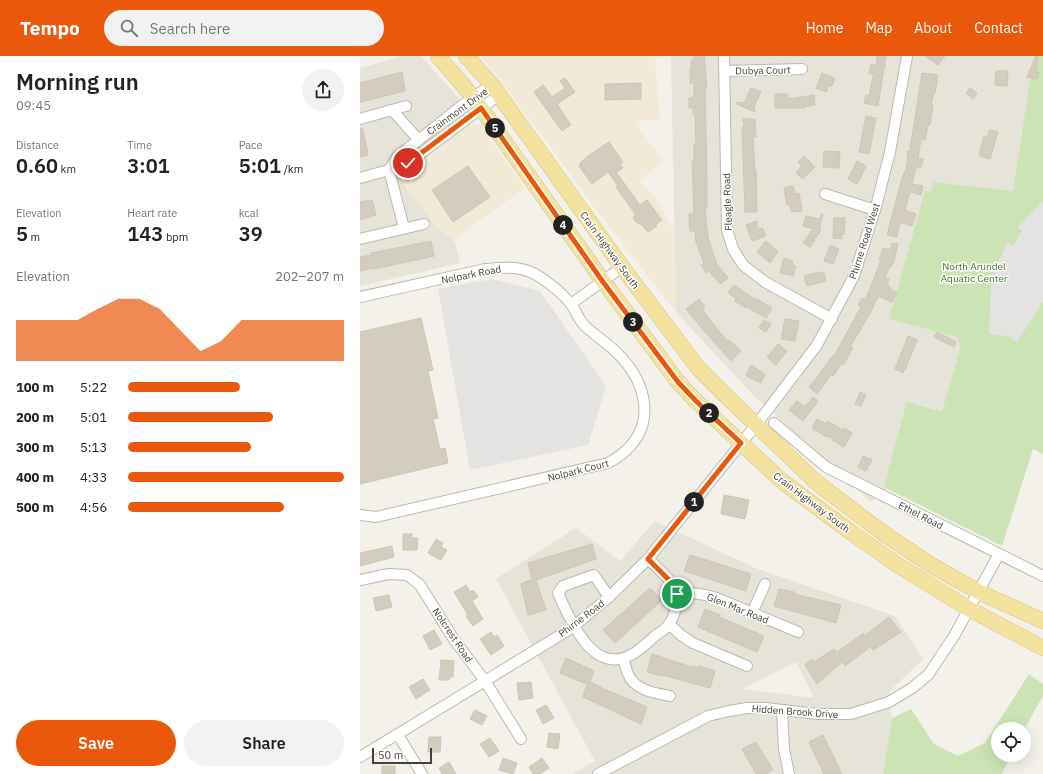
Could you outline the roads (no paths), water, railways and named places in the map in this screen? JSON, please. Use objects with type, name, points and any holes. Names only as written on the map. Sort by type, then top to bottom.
[{"type":"main road","name":"Crain Highway South","points":[[438,56],[477,102],[603,282],[678,382],[696,401],[783,482],[813,505],[896,564],[969,609],[1043,648]]},
{"type":"main road","name":"Crain Highway South","points":[[466,56],[495,90],[622,267],[699,369],[756,425],[817,483],[883,533],[930,566],[979,592],[1043,621]]},
{"type":"street","name":"Fleagle Road","points":[[724,56],[727,230],[733,249],[743,265],[765,282],[832,319]]},
{"type":"street","name":"Phirne Road West","points":[[756,425],[817,344],[832,319],[854,276],[875,210],[890,152],[906,56]]},
{"type":"street","name":"Dubya Court","points":[[724,70],[802,69]]},
{"type":"street","name":"Crainmont Drive","points":[[389,170],[397,157],[418,140],[495,90]]},
{"type":"street","name":"Crainmont Drive","points":[[360,178],[408,163],[477,102]]},
{"type":"street","points":[[360,118],[406,106]]},
{"type":"street","points":[[392,110],[418,140]]},
{"type":"street","points":[[389,170],[404,228]]},
{"type":"street","points":[[825,194],[875,210]]},
{"type":"street","points":[[360,239],[424,224]]},
{"type":"street","name":"Nolpark Road","points":[[360,297],[485,269],[504,267],[527,270],[550,284],[571,304]]},
{"type":"street","points":[[571,304],[622,267]]},
{"type":"street","name":"Nolpark Court","points":[[360,515],[376,517],[593,468],[608,463],[629,450],[636,440],[645,414],[641,388],[633,373],[620,356],[584,325],[571,304]]},
{"type":"street","name":"Ethel Road","points":[[774,423],[826,467],[1043,576]]},
{"type":"street","name":"Phirne Road","points":[[360,757],[574,626],[609,597],[648,559],[756,425]]},
{"type":"street","points":[[817,483],[826,467]]},
{"type":"street","name":"Hidden Brook Drive","points":[[602,773],[708,716],[747,708],[818,714],[851,714],[889,702],[912,688],[928,675],[954,636],[999,554]]},
{"type":"street","points":[[609,597],[594,575],[563,586],[558,593],[578,634],[596,653],[608,658],[623,659],[637,653],[669,624],[675,612],[677,594],[671,582],[648,559]]},
{"type":"street","name":"Nolcrest Road","points":[[360,580],[389,574],[407,575],[420,585],[453,638],[485,681],[520,739]]},
{"type":"street","points":[[752,613],[765,584]]},
{"type":"street","name":"Glen Mar Road","points":[[677,594],[690,592],[703,594],[798,632]]},
{"type":"street","points":[[669,624],[693,643],[747,666]]},
{"type":"street","points":[[623,659],[628,675],[636,684],[643,689],[670,696]]},
{"type":"street","points":[[782,710],[784,749],[789,774]]},
{"type":"street","points":[[398,734],[422,774]]},
{"type":"park label","name":"North Arundel Aquatic Center","points":[[974,272]]}]
